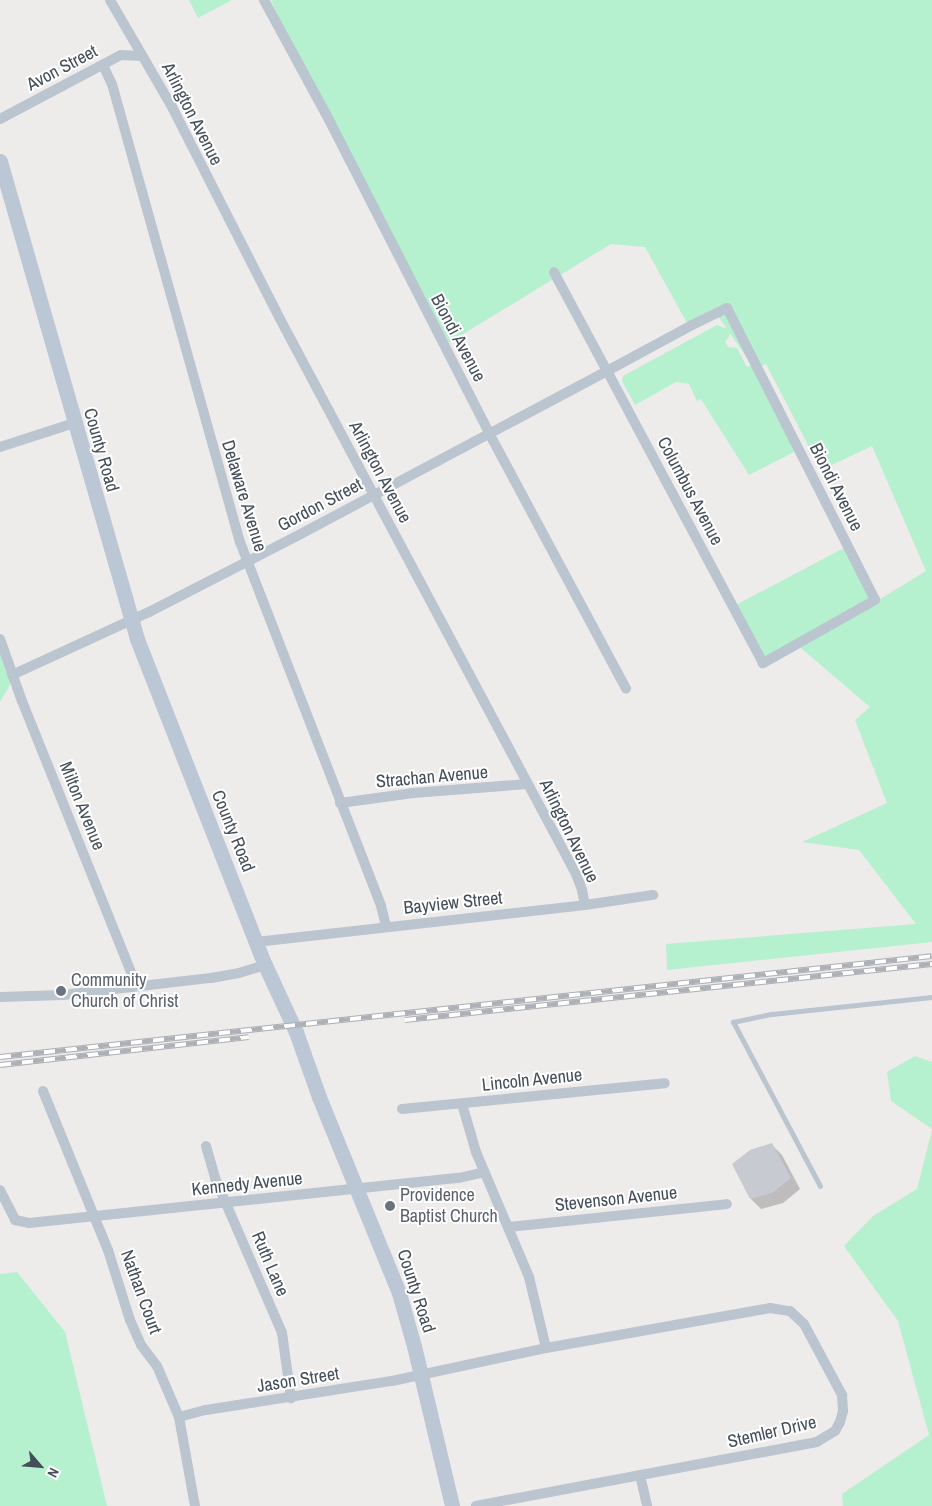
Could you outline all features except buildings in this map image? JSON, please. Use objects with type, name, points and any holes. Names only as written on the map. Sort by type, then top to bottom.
[{"type":"street","points":[[110,0],[142,56]]},
{"type":"street","name":"Biondi Avenue","points":[[264,0],[326,114],[490,433],[626,689]]},
{"type":"street","name":"Avon Street","points":[[0,119],[121,55],[142,56]]},
{"type":"street","name":"Arlington Avenue","points":[[142,56],[172,107],[280,319],[576,874],[585,906]]},
{"type":"street","name":"Delaware Avenue","points":[[103,65],[112,84],[202,414],[247,562],[381,906],[386,926]]},
{"type":"street","name":"County Road","points":[[0,161],[131,621],[171,729],[265,965],[296,1032],[319,1097],[398,1293],[421,1374],[452,1506]]},
{"type":"street","name":"Columbus Avenue","points":[[554,272],[763,663],[826,628]]},
{"type":"street","name":"Biondi Avenue","points":[[727,308],[875,600],[826,628]]},
{"type":"street","name":"Gordon Street","points":[[12,675],[131,621],[247,562],[727,308]]},
{"type":"street","points":[[0,447],[74,424]]},
{"type":"street","name":"Milton Avenue","points":[[0,639],[12,675],[136,985]]},
{"type":"street","name":"Strachan Avenue","points":[[340,803],[413,793],[528,784]]},
{"type":"street","name":"Bayview Street","points":[[256,942],[386,926],[585,906],[653,895]]},
{"type":"street","points":[[0,997],[63,995],[136,985],[211,978],[240,973],[265,965]]},
{"type":"street","name":"Lincoln Avenue","points":[[402,1109],[665,1083]]},
{"type":"street","name":"Nathan Court","points":[[43,1091],[108,1250],[130,1320],[141,1345],[156,1366],[179,1417],[195,1506]]},
{"type":"street","points":[[462,1104],[484,1172],[529,1277],[546,1348]]},
{"type":"street","name":"Ruth Lane","points":[[206,1146],[215,1178],[282,1333],[292,1398]]},
{"type":"street","name":"Kennedy Avenue","points":[[0,1190],[12,1217],[19,1222],[94,1217],[357,1189],[459,1178],[484,1172]]},
{"type":"street","name":"Stevenson Avenue","points":[[509,1227],[727,1204]]},
{"type":"street","name":"Stemler Drive","points":[[421,1374],[546,1348],[770,1308],[790,1311],[804,1324],[842,1395],[844,1412],[835,1431],[817,1442],[476,1506]]},
{"type":"street","name":"Jason Street","points":[[179,1417],[206,1410],[292,1398],[421,1374]]},
{"type":"street","points":[[640,1475],[648,1506]]},
{"type":"lane","points":[[820,1186],[734,1022],[772,1014],[932,997]]},
{"type":"green space","points":[[189,0],[232,0],[198,18]]},
{"type":"green space","points":[[271,0],[932,0],[932,942],[667,970],[666,944],[916,924],[859,850],[802,842],[887,803],[855,720],[870,707],[795,643],[758,662],[730,608],[844,548],[877,601],[926,571],[872,446],[821,470],[766,364],[756,369],[800,449],[749,475],[701,399],[697,401],[689,384],[676,382],[635,405],[622,381],[623,376],[717,325],[727,329],[713,309],[687,323],[645,247],[611,244],[445,345],[307,82]],"holes":[[[729,332],[752,365],[747,367],[737,348],[728,347],[725,342],[730,335]]]},
{"type":"green space","points":[[0,647],[12,681],[0,702]]},
{"type":"green space","points":[[915,1056],[932,1062],[932,1129],[891,1101],[887,1072]]},
{"type":"green space","points":[[932,1130],[932,1506],[843,1506],[842,1494],[929,1435],[898,1321],[844,1246],[873,1216],[917,1189]]},
{"type":"green space","points":[[17,1272],[65,1332],[107,1506],[0,1506],[0,1274]]},
{"type":"railway","points":[[0,1057],[932,956]]},
{"type":"railway","points":[[405,1020],[932,964]]},
{"type":"railway","points":[[0,1065],[248,1037]]},
{"type":"place","name":"Community Church of Christ","points":[[61,991]]},
{"type":"place","name":"Providence Baptist Church","points":[[390,1206]]}]
